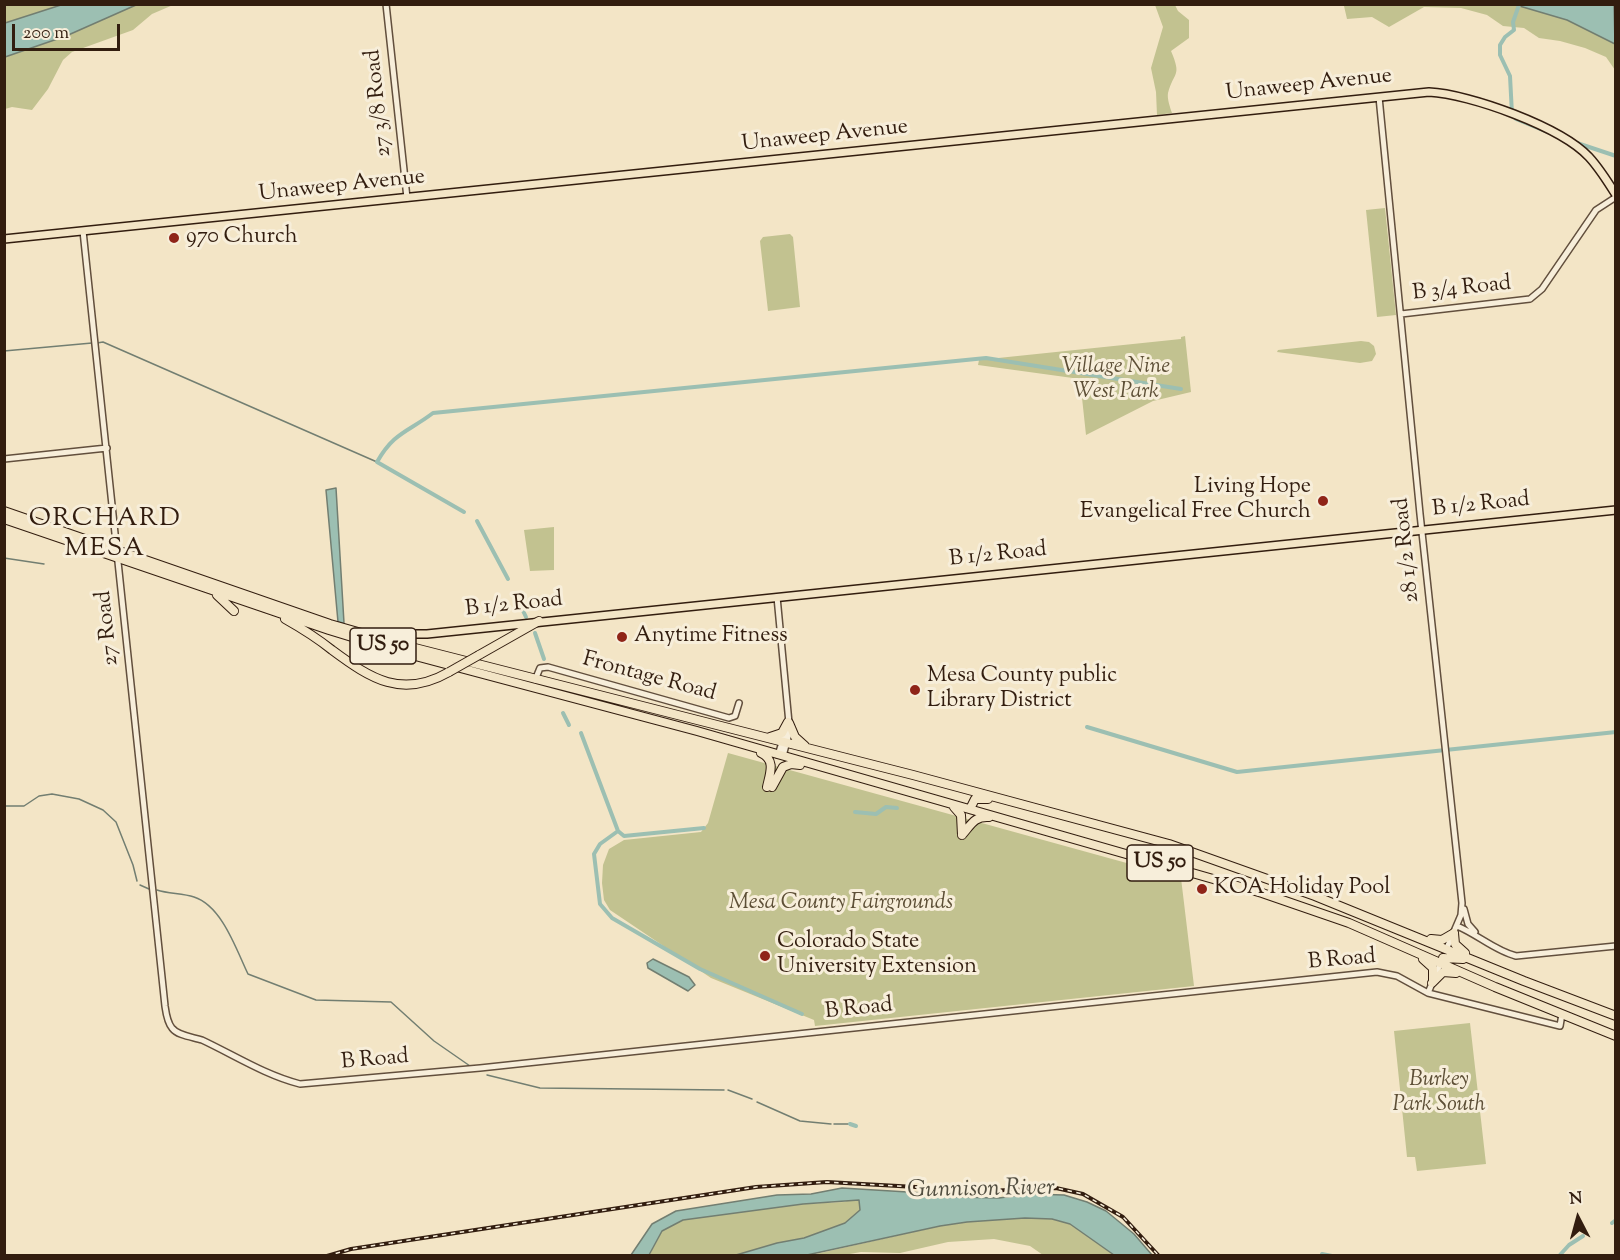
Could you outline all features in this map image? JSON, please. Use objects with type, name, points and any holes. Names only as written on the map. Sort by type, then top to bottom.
[{"type":"highway","name":"US 50","points":[[4,512],[235,594],[281,614],[404,653],[521,684],[534,682],[535,684],[557,685],[1009,801],[1203,855],[1390,926],[1495,987],[1616,1036]]},
{"type":"highway","name":"US 50","points":[[4,519],[118,554],[211,590],[261,600],[330,624],[1262,893],[1349,924],[1407,949],[1490,967],[1616,1016]]},
{"type":"highway","points":[[185,581],[217,595],[234,611]]},
{"type":"highway","points":[[281,614],[348,662],[382,681],[395,685],[415,685],[431,681],[539,621]]},
{"type":"highway","points":[[330,624],[383,634]]},
{"type":"highway","points":[[709,724],[727,725],[773,737],[782,733],[789,720]]},
{"type":"highway","points":[[789,720],[796,740],[808,749]]},
{"type":"highway","points":[[697,731],[766,755],[771,766],[770,787],[783,767],[791,764],[857,777]]},
{"type":"highway","points":[[782,754],[793,749],[808,749]]},
{"type":"highway","points":[[970,809],[972,801],[977,799],[1009,801]]},
{"type":"highway","points":[[951,804],[962,815],[962,835],[978,818],[998,818]]},
{"type":"highway","points":[[1390,926],[1436,940],[1448,938],[1455,929]]},
{"type":"highway","points":[[1455,929],[1454,941],[1458,949],[1490,967]]},
{"type":"highway","points":[[1407,949],[1432,966],[1432,983]]},
{"type":"highway","points":[[1432,983],[1441,974],[1451,972],[1495,987]]},
{"type":"main road","name":"Unaweep Avenue","points":[[4,239],[1429,92],[1453,94],[1475,100],[1541,126],[1573,144],[1589,157],[1616,196]]},
{"type":"main road","name":"B 1/2 Road","points":[[383,634],[427,634],[1616,510]]},
{"type":"street","name":"27 3/8 Road","points":[[386,4],[407,198]]},
{"type":"street","name":"28 1/2 Road","points":[[1379,97],[1462,903],[1455,929],[1428,993]]},
{"type":"street","name":"B 3/4 Road","points":[[1401,314],[1526,300],[1534,296],[1542,290],[1596,210],[1616,196]]},
{"type":"street","name":"27 Road","points":[[83,231],[168,1021]]},
{"type":"street","points":[[4,459],[107,448]]},
{"type":"street","points":[[777,597],[789,720],[782,754]]},
{"type":"street","name":"Frontage Road","points":[[535,684],[542,667],[729,718],[735,716],[739,703]]},
{"type":"street","points":[[1462,903],[1468,924],[1481,938]]},
{"type":"street","points":[[1455,929],[1481,938],[1506,953],[1520,956],[1616,946]]},
{"type":"street","name":"B Road","points":[[168,1021],[171,1028],[177,1032],[200,1040],[285,1080],[300,1084],[480,1068],[1377,972],[1397,976],[1428,993],[1560,1026],[1562,1014]]},
{"type":"green space","points":[[1139,4],[1175,5],[1178,11],[1189,20],[1189,38],[1171,51],[1176,65],[1176,74],[1168,93],[1172,113],[1157,115],[1156,92],[1151,68],[1163,27],[1155,5]]},
{"type":"green space","points":[[1516,4],[1567,20],[1615,44],[1615,70],[1606,57],[1585,48],[1539,38],[1524,28],[1503,26],[1487,15],[1461,8],[1424,7],[1389,27],[1372,17],[1347,19],[1344,6],[1340,5]]},
{"type":"green space","points":[[5,5],[64,5],[5,23]]},
{"type":"green space","points":[[136,5],[173,5],[152,14],[133,30],[72,52],[63,60],[48,89],[32,110],[12,107],[5,109],[5,57],[66,36]]},
{"type":"green space","points":[[1385,208],[1396,315],[1377,317],[1366,210]]},
{"type":"green space","points":[[790,234],[793,237],[800,307],[768,311],[760,241],[763,237]]},
{"type":"green space","name":"Village Nine West Park","points":[[1185,336],[1191,392],[1153,401],[1086,435],[1080,379],[978,365],[979,360],[1181,339]]},
{"type":"green space","points":[[1369,342],[1374,346],[1376,354],[1372,361],[1360,363],[1277,352],[1278,350]]},
{"type":"green space","points":[[554,527],[554,570],[530,571],[524,530]]},
{"type":"green space","name":"Mesa County Fairgrounds","points":[[728,753],[1181,878],[1194,986],[815,1026],[814,1020],[711,978],[610,910],[604,900],[603,865],[609,849],[624,840],[701,832],[708,823]]},
{"type":"green space","name":"Burkey Park South","points":[[1470,1023],[1486,1164],[1417,1171],[1415,1157],[1407,1157],[1394,1031]]},
{"type":"green space","points":[[851,1199],[859,1200],[860,1210],[845,1223],[804,1238],[736,1255],[649,1256],[662,1231],[683,1220],[803,1204],[844,1202]]},
{"type":"green space","points":[[1025,1218],[1052,1219],[1070,1224],[1114,1255],[1043,1255],[1030,1246],[994,1239],[948,1242],[900,1253],[861,1252],[807,1256],[940,1226]]},
{"type":"shaded area","points":[[64,4],[136,5],[66,36],[5,57],[5,23]]},
{"type":"shaded area","points":[[1516,5],[1614,5],[1615,44],[1567,20]]},
{"type":"shaded area","points":[[336,488],[344,623],[338,622],[326,490]]},
{"type":"shaded area","points":[[653,959],[689,977],[695,985],[688,991],[648,968],[647,963]]},
{"type":"shaded area","points":[[842,1188],[955,1197],[999,1198],[1030,1194],[1064,1195],[1106,1211],[1134,1234],[1152,1255],[1114,1255],[1070,1224],[1052,1219],[1025,1218],[940,1226],[807,1255],[736,1255],[804,1238],[845,1223],[860,1210],[859,1200],[803,1204],[683,1220],[662,1231],[649,1255],[631,1255],[652,1224],[676,1211],[777,1195],[811,1194]]},
{"type":"waterway","points":[[1519,5],[1513,22],[1514,30],[1505,37],[1500,45],[1500,55],[1510,76],[1512,114],[1516,119],[1550,133]]},
{"type":"waterway","points":[[1574,142],[1616,156]]},
{"type":"waterway","points":[[97,343],[103,342],[377,462]]},
{"type":"waterway","points":[[4,351],[92,343]]},
{"type":"waterway","points":[[464,512],[377,462],[389,444],[433,413],[986,358],[1181,389]]},
{"type":"waterway","points":[[477,521],[508,579]]},
{"type":"waterway","points":[[4,558],[44,564]]},
{"type":"waterway","points":[[515,594],[526,617]]},
{"type":"waterway","points":[[535,633],[544,659]]},
{"type":"waterway","points":[[563,713],[569,725]]},
{"type":"waterway","points":[[1087,727],[1237,772],[1616,732]]},
{"type":"waterway","points":[[581,733],[618,831],[624,836],[704,828]]},
{"type":"waterway","points":[[4,806],[24,806],[39,796],[52,794],[79,799],[103,810],[116,822],[137,881]]},
{"type":"waterway","points":[[855,812],[876,814],[886,807],[897,808]]},
{"type":"waterway","points":[[618,831],[600,844],[594,854],[600,904],[612,918],[700,969],[802,1014]]},
{"type":"waterway","points":[[140,885],[149,889]]},
{"type":"waterway","points":[[157,890],[194,897],[213,909],[233,941],[248,974],[316,1000],[391,1002],[434,1041],[470,1066]]},
{"type":"waterway","points":[[487,1075],[540,1088],[724,1090]]},
{"type":"waterway","points":[[728,1090],[752,1099]]},
{"type":"waterway","points":[[757,1102],[800,1121],[831,1124]]},
{"type":"waterway","points":[[834,1124],[850,1124]]},
{"type":"waterway","points":[[850,1124],[856,1126]]},
{"type":"waterway","points":[[1612,1223],[1616,1220]]},
{"type":"waterway","points":[[1559,1256],[1569,1245],[1583,1236]]},
{"type":"waterway","points":[[1322,1254],[1332,1256]]},
{"type":"railway","points":[[327,1256],[351,1249],[756,1187],[827,1182],[987,1191],[1056,1188],[1083,1194],[1123,1217],[1159,1256]]},
{"type":"place","name":"970 Church","points":[[174,238]]},
{"type":"place","name":"Living Hope Evangelical Free Church","points":[[1323,501]]},
{"type":"place","name":"Anytime Fitness","points":[[622,637]]},
{"type":"place","name":"Mesa County public Library District","points":[[915,690]]},
{"type":"place","name":"KOA Holiday Pool","points":[[1202,889]]},
{"type":"place","name":"Colorado State University Extension","points":[[765,956]]},
{"type":"district","name":"ORCHARD MESA","points":[[105,536]]},
{"type":"water label","name":"Gunnison River","points":[[981,1191]]}]
